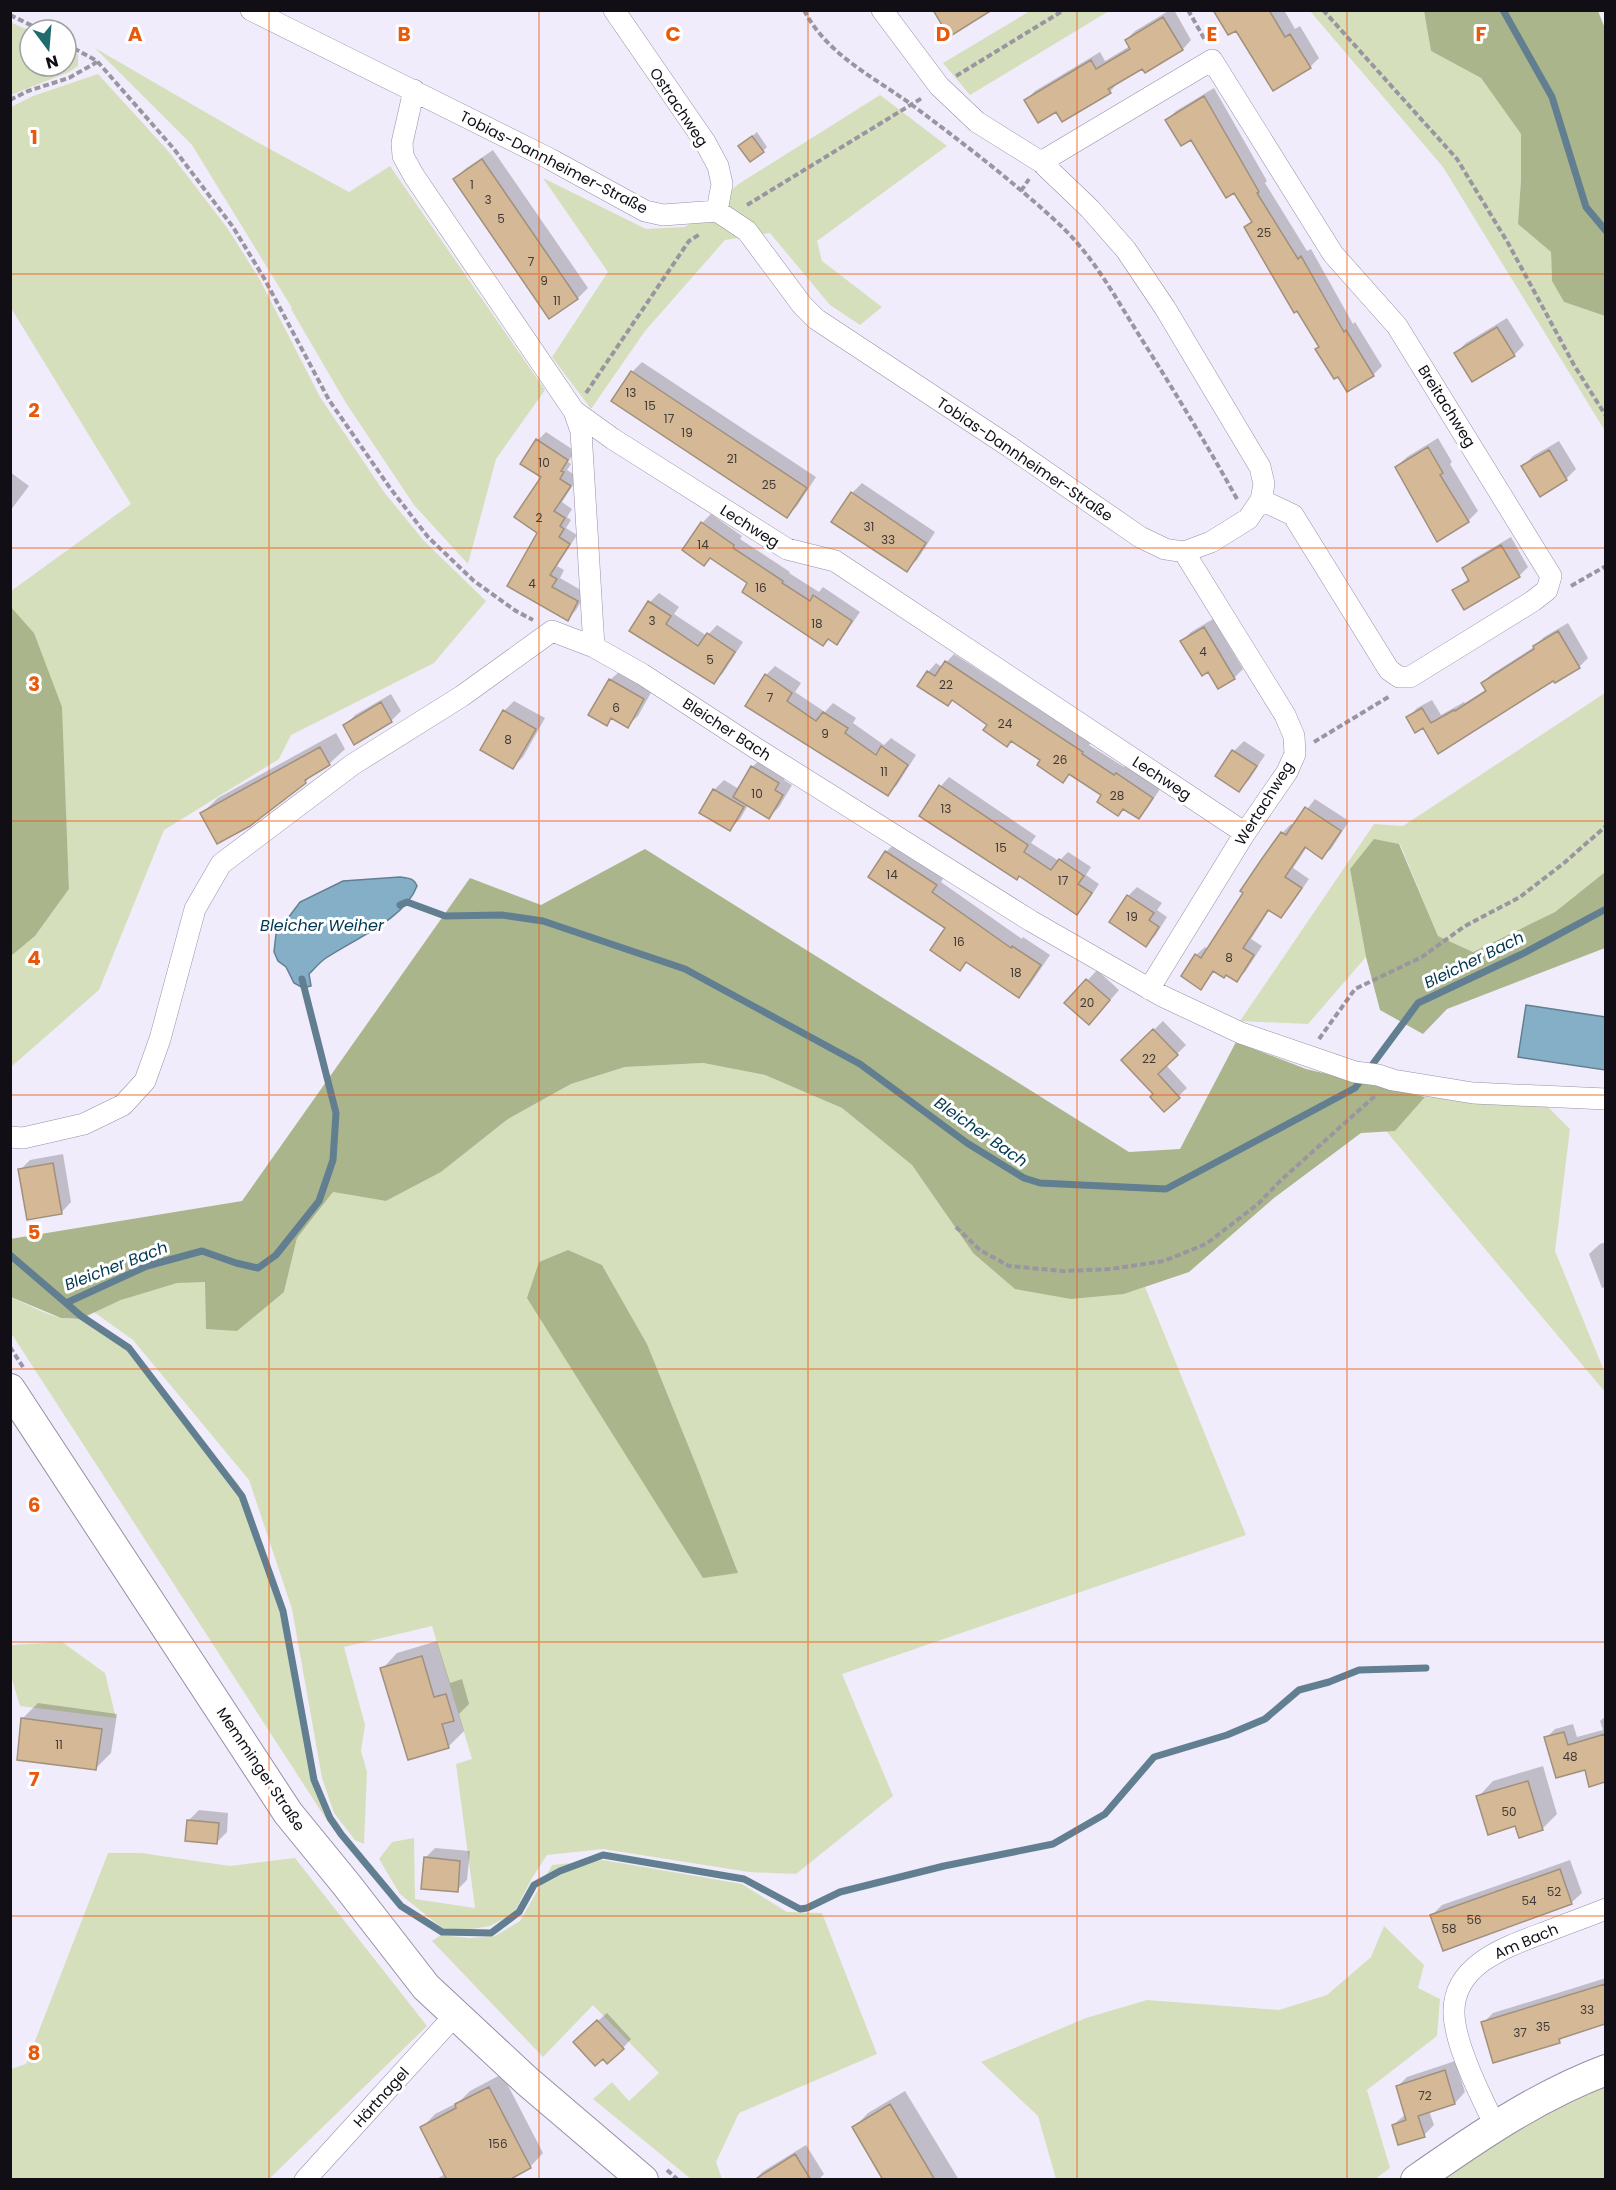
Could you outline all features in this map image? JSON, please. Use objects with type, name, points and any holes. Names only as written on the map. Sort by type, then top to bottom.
[{"type":"main road","name":"Memminger Straße","points":[[10,1389],[288,1814],[426,1987],[527,2081],[643,2180]]},
{"type":"main road","points":[[1416,2180],[1495,2125],[1586,2077],[1605,2070]]},
{"type":"street","name":"Tobias-Dannheimer-Straße","points":[[251,10],[276,16],[645,211],[663,215],[722,214],[747,231],[802,305],[840,336],[1010,447],[1140,537],[1166,549],[1184,552]]},
{"type":"street","name":"Ostrachweg","points":[[614,10],[705,142],[718,166],[722,184],[722,214]]},
{"type":"street","points":[[882,10],[939,86],[977,123],[1041,162],[1090,209],[1126,250],[1165,309],[1260,467],[1264,484],[1260,500],[1248,519],[1212,542],[1184,552]]},
{"type":"street","points":[[1041,162],[1212,60]]},
{"type":"street","name":"Breitachweg","points":[[1212,60],[1333,254],[1397,326],[1551,576],[1547,590]]},
{"type":"street","name":"Lechweg","points":[[414,90],[402,143],[403,156],[414,176],[574,411],[613,439],[787,549],[835,561],[1245,833]]},
{"type":"street","points":[[10,1137],[24,1138],[84,1124],[123,1106],[146,1081],[160,1039],[195,909],[221,864],[352,765],[462,696],[552,631],[594,647],[581,431],[574,411]]},
{"type":"street","points":[[1260,500],[1293,514],[1389,670],[1399,677],[1410,677],[1547,590]]},
{"type":"street","name":"Wertachweg","points":[[1149,989],[1245,833],[1287,772],[1295,754],[1294,736],[1284,715],[1184,552]]},
{"type":"street","name":"Bleicher Bach","points":[[594,647],[642,674],[1021,915],[1149,989],[1241,1033],[1355,1072],[1473,1093],[1605,1099]]},
{"type":"street","name":"Am Bach","points":[[1495,2125],[1457,2035],[1454,2013],[1457,1993],[1470,1973],[1501,1948],[1605,1909]]},
{"type":"street","name":"Härtnagel","points":[[305,2180],[456,2014]]},
{"type":"path","points":[[804,10],[829,45],[853,65],[912,105],[1029,198],[1062,227],[1096,265],[1199,432],[1248,519]]},
{"type":"path","points":[[722,214],[912,105],[939,86],[1064,10]]},
{"type":"path","points":[[1188,10],[1212,54],[1212,60]]},
{"type":"path","points":[[1323,10],[1457,159],[1508,243],[1574,365],[1605,416]]},
{"type":"path","points":[[78,51],[97,61],[174,148],[233,227],[264,278],[329,400],[390,488],[428,537],[474,581],[516,611],[552,631]]},
{"type":"path","points":[[10,100],[69,78],[97,61]]},
{"type":"path","points":[[574,411],[689,241]]},
{"type":"path","points":[[1547,590],[1568,588],[1605,566]]},
{"type":"path","points":[[1295,754],[1391,696],[1399,677]]},
{"type":"path","points":[[1309,1058],[1325,1029],[1355,988],[1422,957],[1465,926],[1520,897],[1605,826]]},
{"type":"path","points":[[956,1227],[980,1250],[1009,1266],[1063,1271],[1112,1269],[1164,1260],[1206,1244],[1258,1204],[1385,1077]]},
{"type":"green space","points":[[1030,11],[1109,11],[970,95],[943,63]]},
{"type":"green space","points":[[1310,11],[1424,11],[1431,51],[1481,78],[1521,134],[1519,224],[1551,252],[1552,281],[1564,302],[1605,316],[1605,431],[1443,167]]},
{"type":"green space","points":[[1424,11],[1598,11],[1606,31],[1605,316],[1564,302],[1552,281],[1551,252],[1518,224],[1521,134],[1481,78],[1431,51]]},
{"type":"green space","points":[[10,22],[18,26],[18,78],[54,78],[11,95]]},
{"type":"green space","points":[[95,48],[257,142],[349,192],[390,166],[545,390],[496,459],[468,564],[414,505],[346,403],[292,308],[192,145]]},
{"type":"green space","points":[[98,74],[169,152],[228,229],[260,280],[320,397],[384,492],[424,541],[486,601],[434,663],[291,735],[279,759],[164,830],[99,990],[11,1067],[11,956],[35,936],[69,889],[64,771],[34,633],[11,607],[11,591],[131,504],[11,308],[11,107],[33,96]]},
{"type":"green space","points":[[880,95],[947,146],[817,241],[822,261],[882,307],[860,325],[830,305],[770,233],[725,240],[645,331],[591,409],[552,357],[608,272],[543,178],[646,229],[685,227],[740,183]]},
{"type":"green space","points":[[11,607],[34,633],[62,707],[69,889],[35,936],[11,956]]},
{"type":"green space","points":[[1605,693],[1605,872],[1555,912],[1473,952],[1438,936],[1400,844],[1350,869],[1366,957],[1308,1024],[1240,1021],[1374,824],[1403,826]]},
{"type":"green space","points":[[1374,839],[1399,844],[1438,936],[1473,952],[1555,912],[1605,872],[1605,948],[1447,1009],[1423,1034],[1380,1010],[1366,957],[1350,869]]},
{"type":"green space","points":[[645,849],[1129,1152],[1180,1149],[1236,1042],[1306,1069],[1425,1097],[1395,1131],[1361,1133],[1274,1198],[1189,1272],[1124,1294],[1071,1299],[1015,1289],[973,1253],[912,1165],[842,1108],[765,1075],[703,1063],[625,1067],[571,1084],[508,1119],[441,1172],[386,1201],[333,1192],[297,1238],[284,1292],[237,1331],[206,1329],[205,1282],[177,1283],[121,1300],[80,1319],[61,1318],[11,1297],[10,1239],[242,1201],[470,878],[541,905]]},
{"type":"green space","points":[[703,1063],[765,1075],[842,1108],[912,1165],[973,1253],[1124,1294],[1145,1287],[1246,1535],[842,1674],[893,1796],[796,1874],[749,1872],[603,1849],[547,1855],[514,1913],[490,1926],[472,1929],[443,1929],[400,1894],[379,1859],[392,1842],[414,1838],[415,1899],[475,1908],[456,1764],[472,1759],[432,1626],[344,1647],[365,1725],[361,1751],[367,1772],[364,1844],[355,1840],[334,1813],[322,1778],[292,1609],[249,1480],[133,1340],[94,1312],[146,1291],[177,1283],[217,1283],[284,1292],[297,1238],[333,1192],[386,1201],[441,1172],[508,1119],[571,1084],[625,1067]],"holes":[[[602,1265],[647,1344],[697,1467],[737,1573],[703,1577]]]},
{"type":"green space","points":[[1425,1097],[1542,1101],[1570,1129],[1555,1251],[1605,1373],[1605,1392],[1386,1131],[1395,1131]]},
{"type":"green space","points":[[568,1250],[602,1265],[647,1344],[738,1573],[703,1578],[527,1298],[539,1262]]},
{"type":"green space","points":[[10,1297],[57,1317],[76,1319],[85,1317],[127,1348],[239,1485],[284,1611],[316,1780],[330,1825],[11,1333]]},
{"type":"green space","points":[[62,1642],[105,1673],[116,1718],[20,1706],[11,1676],[11,1645]]},
{"type":"green space","points":[[108,1853],[141,1853],[230,1866],[295,1858],[427,2026],[269,2179],[11,2179],[11,2069],[26,2064]]},
{"type":"green space","points":[[603,1860],[742,1884],[787,1912],[822,1913],[877,2054],[739,2113],[716,2162],[722,2179],[691,2179],[593,2099],[612,2082],[629,2101],[659,2073],[593,2005],[543,2057],[432,1941],[441,1935],[470,1938],[495,1936],[520,1921],[552,1865]]},
{"type":"green space","points":[[1384,1926],[1424,1965],[1418,1988],[1440,1999],[1437,2036],[1367,2090],[1390,2168],[1375,2179],[1056,2179],[1038,2116],[981,2062],[1086,2018],[1147,2000],[1279,2010],[1327,1995],[1371,1957]]},
{"type":"green space","points":[[1605,2084],[1605,2179],[1440,2180],[1503,2135]]},
{"type":"water","name":"Bleicher Weiher","points":[[400,877],[412,880],[417,886],[411,898],[402,908],[378,927],[322,961],[309,974],[311,986],[303,988],[294,983],[286,967],[278,961],[274,952],[276,934],[300,902],[343,881]]},
{"type":"water","points":[[1526,1005],[1605,1017],[1605,1070],[1518,1057]]},
{"type":"building","points":[[933,10],[992,10],[949,37]]},
{"type":"building","points":[[1213,10],[1269,10],[1285,37],[1290,34],[1311,68],[1273,91],[1236,31],[1228,35]]},
{"type":"building","points":[[1163,17],[1183,50],[1145,73],[1142,69],[1108,89],[1111,93],[1062,122],[1056,112],[1038,123],[1024,100],[1091,60],[1096,69],[1130,49],[1125,40]]},
{"type":"building","points":[[1204,96],[1259,192],[1257,193],[1298,259],[1301,256],[1344,332],[1346,330],[1374,376],[1347,392],[1338,377],[1334,379],[1315,349],[1319,347],[1297,311],[1294,313],[1244,227],[1252,222],[1234,193],[1226,198],[1191,140],[1181,146],[1165,120]]},
{"type":"building","points":[[752,136],[764,152],[750,162],[738,146]]},
{"type":"building","points":[[482,159],[578,299],[549,319],[453,179]]},
{"type":"building","points":[[1497,327],[1515,356],[1472,382],[1454,353]]},
{"type":"building","points":[[631,371],[807,488],[787,518],[611,401]]},
{"type":"building","points":[[536,439],[568,460],[561,471],[564,472],[560,479],[571,486],[554,511],[565,518],[560,526],[564,529],[559,537],[570,544],[550,575],[557,579],[552,587],[578,601],[568,621],[507,586],[537,533],[514,517],[541,477],[520,464]]},
{"type":"building","points":[[1428,447],[1443,473],[1440,475],[1469,522],[1437,542],[1395,467]]},
{"type":"building","points":[[1549,450],[1567,480],[1540,497],[1521,466]]},
{"type":"building","points":[[851,492],[926,543],[907,572],[831,522]]},
{"type":"building","points":[[701,522],[734,545],[733,548],[783,581],[782,583],[810,601],[813,595],[852,621],[837,645],[828,639],[823,646],[742,592],[747,583],[710,558],[704,566],[682,550]]},
{"type":"building","points":[[1501,545],[1520,577],[1464,610],[1452,590],[1469,581],[1462,568]]},
{"type":"building","points":[[648,601],[671,616],[666,624],[698,646],[707,633],[735,652],[714,684],[629,631]]},
{"type":"building","points":[[1204,627],[1235,679],[1218,689],[1208,672],[1202,676],[1180,641]]},
{"type":"building","points":[[1558,631],[1580,668],[1555,683],[1553,681],[1438,754],[1423,728],[1415,733],[1406,717],[1422,708],[1431,723],[1455,711],[1486,691],[1481,683]]},
{"type":"building","points":[[945,661],[1083,752],[1082,754],[1153,798],[1139,819],[1123,809],[1118,816],[1097,802],[1101,795],[1069,774],[1063,783],[1037,765],[1040,760],[1011,741],[1007,747],[983,730],[987,725],[952,700],[948,706],[917,686],[927,671],[935,676]]},
{"type":"building","points":[[765,674],[792,693],[787,701],[816,721],[823,712],[848,728],[845,733],[876,755],[881,746],[908,765],[888,796],[745,706]]},
{"type":"building","points":[[609,679],[644,699],[628,728],[611,718],[607,726],[588,715]]},
{"type":"building","points":[[381,702],[392,722],[354,745],[343,725]]},
{"type":"building","points":[[503,710],[536,729],[513,769],[480,750]]},
{"type":"building","points":[[320,747],[330,765],[305,780],[306,783],[250,826],[217,844],[200,813]]},
{"type":"building","points":[[1232,750],[1257,766],[1239,792],[1215,776]]},
{"type":"building","points":[[751,766],[779,783],[775,790],[783,795],[769,819],[733,797]]},
{"type":"building","points":[[939,785],[1028,845],[1024,852],[1051,870],[1059,859],[1084,876],[1078,884],[1092,893],[1077,915],[1019,876],[1017,880],[919,816]]},
{"type":"building","points":[[713,789],[744,807],[730,831],[699,813]]},
{"type":"building","points":[[1305,807],[1341,831],[1322,859],[1305,847],[1285,877],[1302,888],[1281,918],[1268,910],[1243,948],[1254,955],[1237,982],[1213,971],[1201,990],[1181,976],[1195,954],[1201,958],[1243,893],[1240,891],[1261,860],[1281,832],[1286,835]]},
{"type":"building","points":[[885,851],[937,885],[932,892],[1011,948],[1012,946],[1041,965],[1019,998],[966,962],[960,971],[930,950],[945,928],[868,877]]},
{"type":"building","points":[[1127,895],[1154,913],[1149,920],[1159,927],[1146,947],[1109,922]]},
{"type":"building","points":[[1086,979],[1110,1000],[1089,1025],[1064,1003]]},
{"type":"building","points":[[1153,1029],[1178,1055],[1158,1074],[1180,1098],[1164,1112],[1150,1097],[1153,1094],[1121,1060]]},
{"type":"building","points":[[53,1163],[62,1214],[27,1220],[18,1169]]},
{"type":"building","points":[[422,1656],[434,1697],[446,1694],[454,1721],[442,1724],[449,1748],[408,1760],[380,1668]]},
{"type":"building","points":[[21,1718],[102,1729],[96,1770],[17,1760]]},
{"type":"building","points":[[1564,1732],[1568,1745],[1605,1734],[1605,1782],[1589,1787],[1585,1770],[1556,1778],[1544,1737]]},
{"type":"building","points":[[1528,1781],[1543,1830],[1519,1838],[1515,1826],[1488,1835],[1476,1796]]},
{"type":"building","points":[[187,1820],[219,1823],[217,1844],[185,1841]]},
{"type":"building","points":[[424,1857],[460,1861],[458,1892],[421,1889]]},
{"type":"building","points":[[1560,1869],[1572,1904],[1443,1951],[1430,1915]]},
{"type":"building","points":[[1605,1984],[1605,2024],[1559,2039],[1560,2043],[1493,2063],[1481,2022]]},
{"type":"building","points":[[597,2020],[624,2049],[607,2064],[603,2059],[595,2066],[573,2042]]},
{"type":"building","points":[[1445,2070],[1455,2104],[1418,2116],[1425,2137],[1398,2145],[1392,2125],[1406,2120],[1396,2086]]},
{"type":"building","points":[[489,2087],[531,2168],[509,2180],[447,2180],[420,2127],[456,2108],[455,2104]]},
{"type":"building","points":[[890,2104],[935,2180],[883,2180],[852,2127]]},
{"type":"building","points":[[795,2154],[811,2180],[754,2180]]},
{"type":"waterway","name":"Bleicher Bach","points":[[1503,10],[1552,97],[1586,207],[1606,231]]},
{"type":"waterway","name":"Bleicher Bach","points":[[400,905],[407,902],[445,916],[502,915],[543,921],[685,969],[860,1064],[967,1143],[1024,1178],[1040,1183],[1166,1189],[1355,1088],[1418,1003],[1522,954],[1606,909]]},
{"type":"waterway","name":"Bleicher Bach","points":[[10,1255],[66,1303],[147,1266],[202,1251],[258,1268],[276,1255],[319,1201],[333,1160],[336,1113],[302,979]]},
{"type":"waterway","points":[[66,1303],[81,1316],[129,1348],[242,1496],[283,1611],[314,1780],[330,1818],[401,1906],[442,1932],[491,1933],[519,1912],[534,1885],[560,1871],[603,1855],[744,1879],[800,1909],[807,1908],[840,1892],[944,1866],[1053,1844],[1105,1814],[1154,1757],[1227,1735],[1265,1719],[1299,1690],[1329,1682],[1359,1670],[1426,1668]]}]
